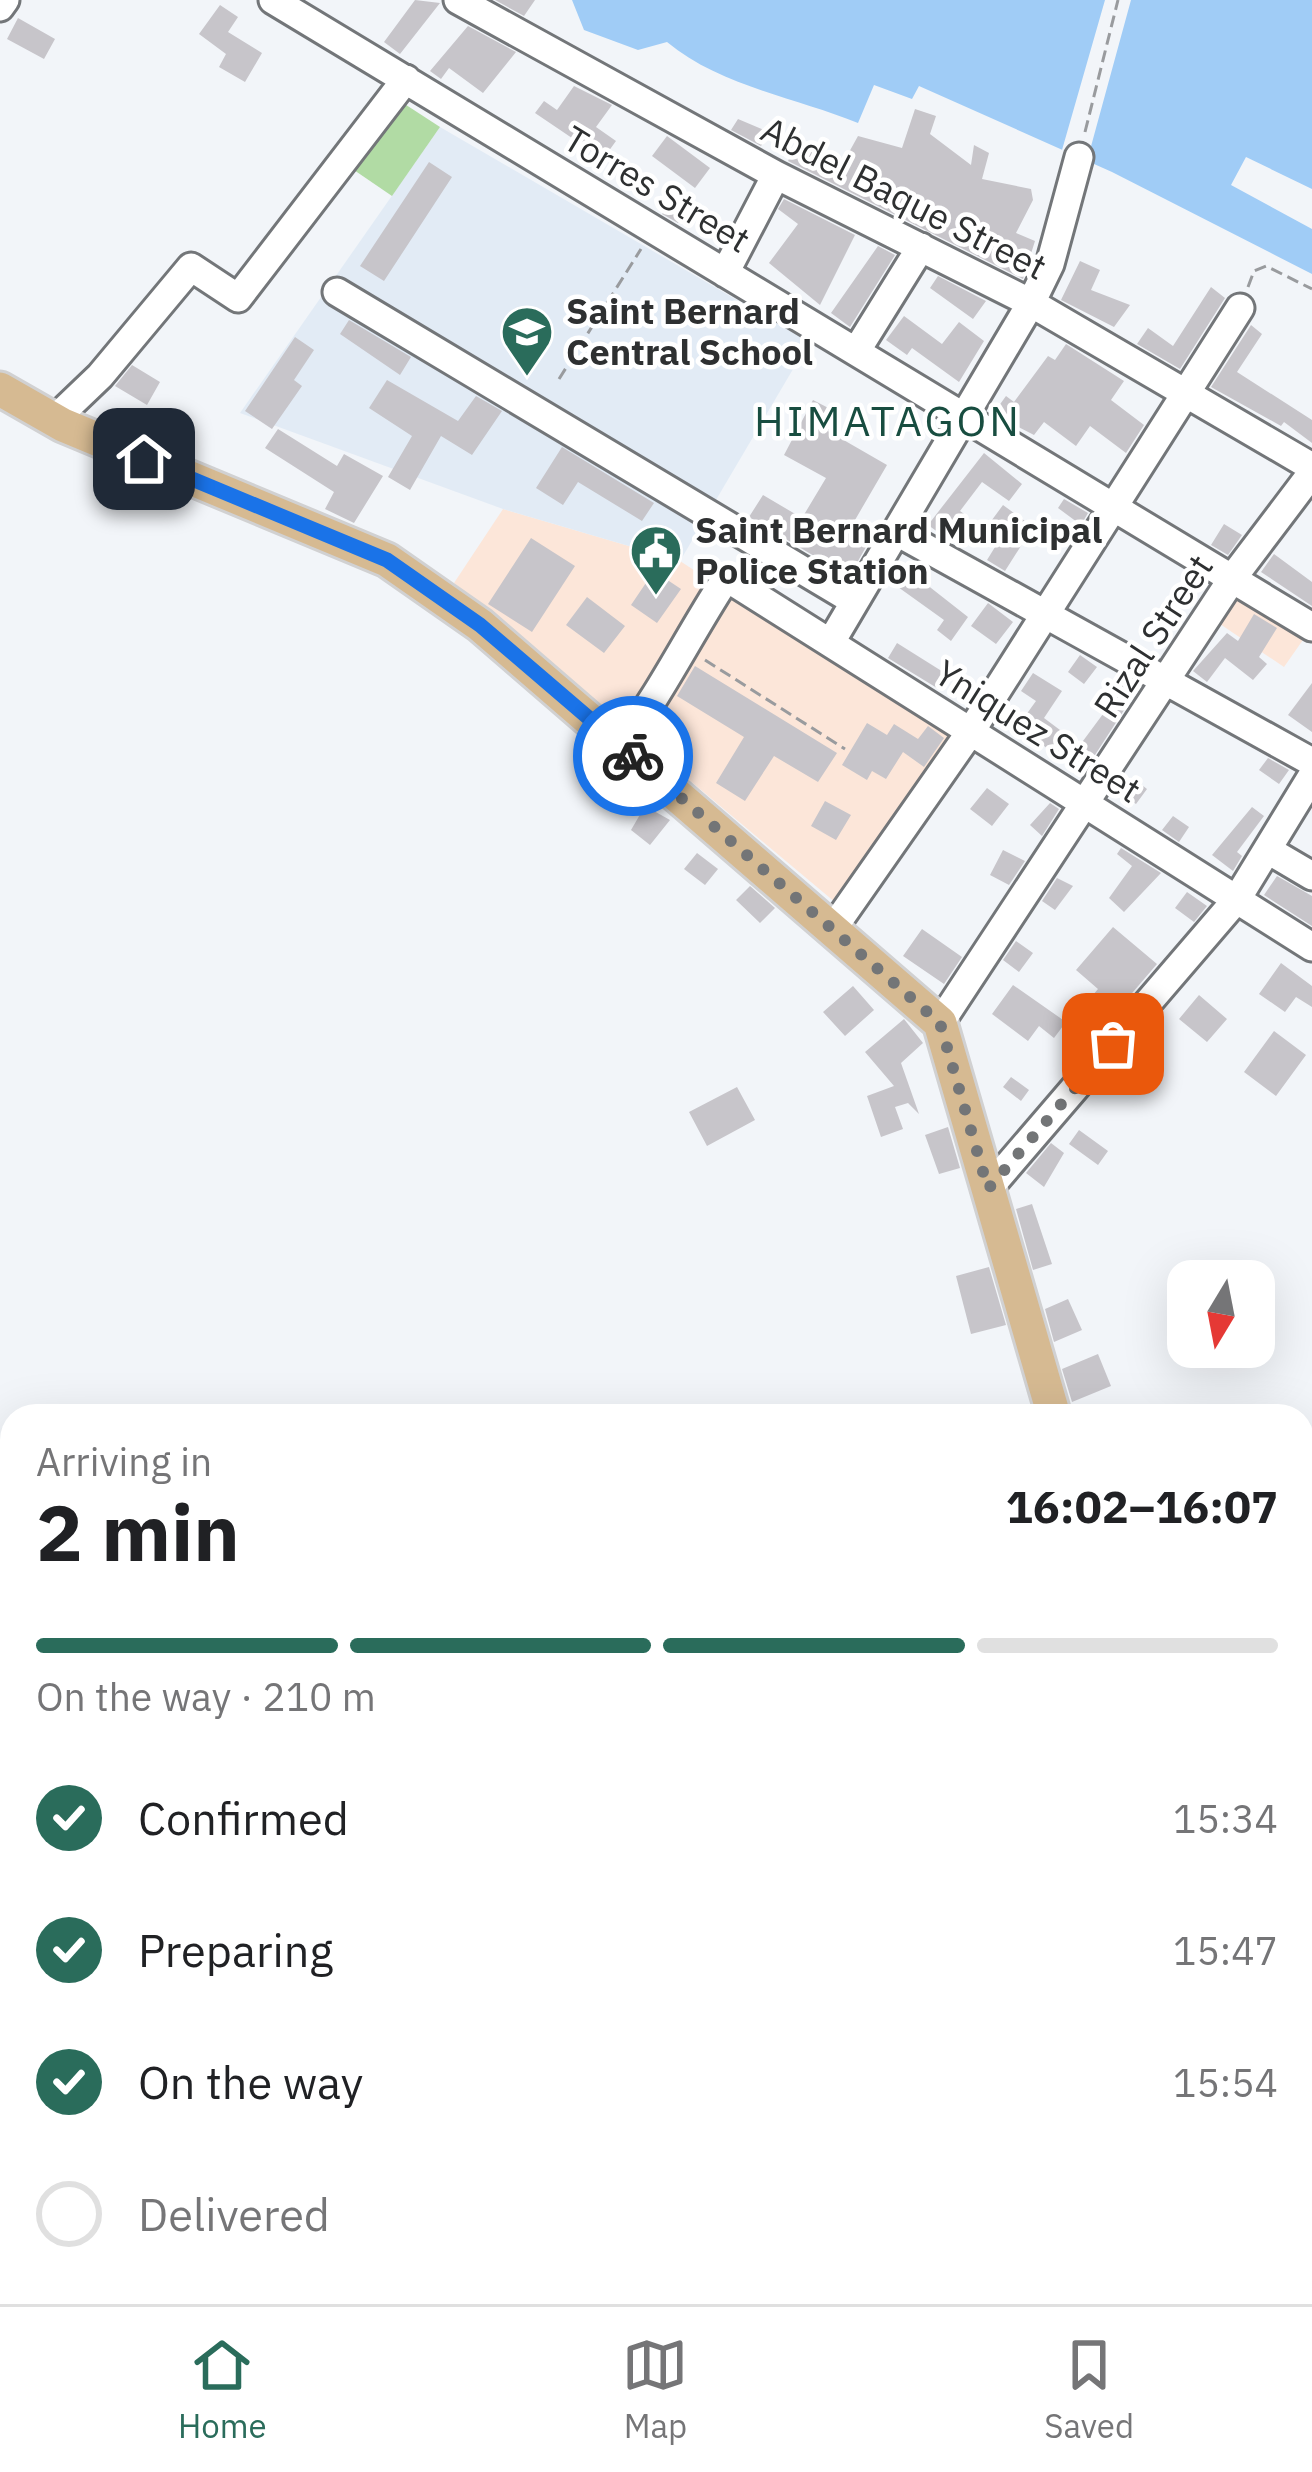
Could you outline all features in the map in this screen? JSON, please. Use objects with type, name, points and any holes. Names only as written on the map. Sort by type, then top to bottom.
[{"type":"main road","points":[[0,388],[54,420],[387,560],[480,625],[940,1023],[1051,1404]]},
{"type":"street","name":"Torres Street","points":[[274,0],[1312,626]]},
{"type":"street","name":"Abdel Baque Street","points":[[458,0],[776,175],[1031,303],[1185,389],[1312,470]]},
{"type":"street","points":[[54,420],[100,376],[191,267],[238,298],[406,79]]},
{"type":"street","points":[[831,642],[1031,303],[1050,264],[1079,158]]},
{"type":"street","points":[[725,273],[776,175]]},
{"type":"street","points":[[857,350],[921,247]]},
{"type":"street","points":[[338,292],[854,601]]},
{"type":"street","points":[[834,927],[971,731],[1111,504],[1240,308]]},
{"type":"street","name":"Rizal Street","points":[[940,1023],[1234,577],[1312,470]]},
{"type":"street","points":[[897,532],[1168,678],[1312,762]]},
{"type":"street","name":"Yniquez Street","points":[[682,646],[723,583],[732,581],[1312,947]]},
{"type":"street","points":[[621,746],[654,703],[663,676],[682,646]]},
{"type":"street","points":[[988,1189],[1237,899],[1312,776]]},
{"type":"street","points":[[1268,850],[1312,876]]},
{"type":"path","points":[[1079,158],[1118,0]]},
{"type":"path","points":[[559,379],[654,229]]},
{"type":"path","points":[[1240,308],[1254,271],[1267,266],[1312,289]]},
{"type":"path","points":[[682,646],[845,749]]},
{"type":"shaded area","name":"Saint Bernard Central School","points":[[440,127],[809,342],[680,561],[503,509],[240,413]]},
{"type":"shaded area","points":[[503,509],[680,561],[956,741],[836,903],[454,583]]},
{"type":"shaded area","points":[[1239,591],[1305,637],[1284,667],[1217,622]]},
{"type":"green space","points":[[400,101],[440,127],[392,196],[351,168]]},
{"type":"water","points":[[572,0],[1312,0],[1312,274],[1112,172],[919,86],[912,99],[874,85],[858,123],[710,70],[667,42],[638,50],[584,30]]},
{"type":"pier","points":[[1105,0],[1131,0],[1087,161],[1062,150]]},
{"type":"pier","points":[[1246,157],[1312,189],[1312,229],[1231,185]]},
{"type":"building","points":[[415,0],[440,3],[400,54],[384,42]]},
{"type":"building","points":[[495,0],[535,0],[524,16]]},
{"type":"building","points":[[220,5],[238,17],[228,32],[262,53],[245,82],[219,67],[226,54],[199,34]]},
{"type":"building","points":[[18,18],[55,39],[44,59],[7,39]]},
{"type":"building","points":[[468,26],[516,52],[483,93],[449,68],[441,79],[430,71]]},
{"type":"building","points":[[574,86],[612,105],[596,127],[616,141],[603,159],[535,113],[544,101],[557,110]]},
{"type":"building","points":[[915,109],[936,116],[930,134],[971,165],[974,145],[989,153],[982,179],[1031,189],[1033,200],[1016,233],[1035,241],[1023,279],[788,161],[797,143],[814,152],[810,160],[838,172],[858,136],[902,148]]},
{"type":"building","points":[[738,119],[769,132],[761,146],[731,130]]},
{"type":"building","points":[[667,136],[710,168],[695,188],[652,156]]},
{"type":"building","points":[[429,162],[452,177],[384,281],[360,266]]},
{"type":"building","points":[[679,190],[694,201],[678,223],[662,214]]},
{"type":"building","points":[[784,199],[855,235],[820,305],[769,263],[798,224],[778,209]]},
{"type":"building","points":[[878,246],[895,255],[850,327],[831,313]]},
{"type":"building","points":[[1080,261],[1100,270],[1091,290],[1130,305],[1114,327],[1061,300]]},
{"type":"building","points":[[938,276],[986,301],[973,319],[930,288]]},
{"type":"building","points":[[1211,287],[1225,298],[1180,369],[1137,344],[1148,328],[1173,346]]},
{"type":"building","points":[[904,316],[942,344],[959,322],[984,341],[959,382],[912,348],[907,355],[886,340]]},
{"type":"building","points":[[349,320],[411,357],[400,375],[340,334]]},
{"type":"building","points":[[1251,325],[1262,334],[1237,372],[1312,420],[1312,443],[1284,422],[1281,426],[1211,387]]},
{"type":"building","points":[[295,337],[314,350],[294,380],[302,386],[272,429],[245,411]]},
{"type":"building","points":[[1066,344],[1124,381],[1111,400],[1144,425],[1126,453],[1090,426],[1076,446],[1044,422],[1034,435],[993,414],[1006,396],[1014,402],[1048,356],[1055,360]]},
{"type":"building","points":[[132,365],[160,382],[147,405],[115,386]]},
{"type":"building","points":[[387,380],[458,421],[476,396],[502,411],[472,455],[441,436],[410,490],[388,477],[412,436],[369,408]]},
{"type":"building","points":[[813,400],[838,413],[828,431],[887,465],[855,520],[875,531],[849,577],[749,517],[763,495],[802,518],[826,478],[784,455]]},
{"type":"building","points":[[278,429],[337,466],[344,454],[383,476],[354,523],[325,509],[334,492],[265,448]]},
{"type":"building","points":[[562,447],[654,503],[642,521],[578,482],[563,505],[536,488]]},
{"type":"building","points":[[984,453],[1022,484],[1009,501],[982,482],[960,511],[967,516],[949,540],[928,525]]},
{"type":"building","points":[[1064,499],[1088,513],[1081,525],[1058,508]]},
{"type":"building","points":[[1003,505],[1033,527],[1005,571],[987,560],[1000,539],[986,528]]},
{"type":"building","points":[[1224,524],[1242,535],[1228,555],[1211,545]]},
{"type":"building","points":[[531,538],[575,566],[532,632],[488,604]]},
{"type":"building","points":[[1274,554],[1312,582],[1312,606],[1261,572]]},
{"type":"building","points":[[903,566],[968,617],[951,641],[937,630],[944,620],[891,582]]},
{"type":"building","name":"Saint Bernard Municipal Police Station","points":[[654,571],[681,589],[657,623],[631,605]]},
{"type":"building","points":[[587,597],[625,626],[604,653],[566,625]]},
{"type":"building","points":[[988,603],[1013,622],[996,644],[971,626]]},
{"type":"building","points":[[1254,614],[1277,628],[1259,657],[1267,664],[1253,680],[1225,658],[1207,682],[1193,671],[1227,633],[1238,641]]},
{"type":"building","points":[[897,643],[948,675],[937,688],[888,658]]},
{"type":"building","points":[[1080,655],[1097,667],[1084,684],[1068,672]]},
{"type":"building","points":[[695,666],[837,753],[818,782],[774,756],[745,801],[716,783],[744,737],[677,696]]},
{"type":"building","points":[[1033,673],[1062,691],[1044,718],[1080,745],[1120,691],[1114,686],[1121,677],[1139,687],[1082,775],[1018,726],[1036,701],[1021,691]]},
{"type":"building","points":[[1312,683],[1312,732],[1288,715]]},
{"type":"building","points":[[867,723],[887,735],[894,724],[918,739],[928,726],[944,738],[924,767],[903,752],[886,779],[872,771],[867,780],[842,765]]},
{"type":"building","points":[[1268,758],[1289,770],[1279,784],[1259,770]]},
{"type":"building","points":[[1133,778],[1147,789],[1136,804],[1122,794]]},
{"type":"building","points":[[987,788],[1009,804],[992,826],[970,809]]},
{"type":"building","points":[[825,801],[851,815],[836,840],[811,826]]},
{"type":"building","points":[[1050,803],[1059,809],[1042,836],[1030,825]]},
{"type":"building","points":[[645,806],[670,820],[650,845],[631,830]]},
{"type":"building","points":[[1252,807],[1264,816],[1237,852],[1242,856],[1233,871],[1212,855]]},
{"type":"building","points":[[1173,816],[1189,827],[1179,842],[1162,830]]},
{"type":"building","points":[[1121,848],[1161,873],[1124,912],[1109,898],[1132,866],[1117,854]]},
{"type":"building","points":[[1003,850],[1025,861],[1009,885],[990,875]]},
{"type":"building","points":[[697,853],[718,869],[705,885],[684,869]]},
{"type":"building","points":[[1277,876],[1312,896],[1312,926],[1264,895]]},
{"type":"building","points":[[1057,878],[1073,886],[1055,910],[1042,901]]},
{"type":"building","points":[[750,886],[775,908],[760,923],[736,900]]},
{"type":"building","points":[[1187,892],[1207,906],[1194,922],[1175,908]]},
{"type":"building","points":[[1113,927],[1157,964],[1097,1034],[1075,1016],[1098,989],[1076,970]]},
{"type":"building","points":[[922,929],[962,957],[944,984],[903,956]]},
{"type":"building","points":[[1016,941],[1033,953],[1019,972],[1003,960]]},
{"type":"building","points":[[1281,963],[1312,986],[1312,1007],[1296,997],[1285,1012],[1259,994]]},
{"type":"building","points":[[1013,985],[1066,1022],[1054,1038],[1039,1026],[1028,1041],[992,1014]]},
{"type":"building","points":[[853,986],[874,1010],[845,1036],[823,1012]]},
{"type":"building","points":[[1199,995],[1227,1019],[1207,1042],[1179,1019]]},
{"type":"building","points":[[904,1019],[923,1043],[901,1063],[919,1114],[908,1103],[895,1107],[903,1129],[881,1137],[867,1096],[894,1086],[865,1052]]},
{"type":"building","points":[[1274,1031],[1306,1055],[1276,1096],[1244,1072]]},
{"type":"building","points":[[1011,1077],[1029,1090],[1021,1101],[1003,1087]]},
{"type":"building","points":[[737,1087],[755,1120],[707,1146],[689,1112]]},
{"type":"building","points":[[948,1127],[960,1168],[939,1174],[925,1135]]},
{"type":"building","points":[[1079,1130],[1108,1151],[1098,1165],[1069,1144]]},
{"type":"building","points":[[1051,1143],[1064,1153],[1044,1187],[1026,1173]]},
{"type":"building","points":[[1032,1204],[1052,1264],[1033,1270],[1016,1209]]},
{"type":"building","points":[[989,1267],[1006,1325],[971,1334],[956,1276]]},
{"type":"building","points":[[1068,1299],[1082,1330],[1054,1342],[1045,1309]]},
{"type":"building","points":[[1098,1354],[1111,1386],[1072,1402],[1062,1369]]},
{"type":"way so far","points":[[633,756],[940,1023],[988,1189],[1113,1044]]},
{"type":"place","name":"Saint Bernard Central School","points":[[527,378]]},
{"type":"place","name":"Saint Bernard Municipal Police Station","points":[[656,597]]},
{"type":"district","name":"HIMATAGON","points":[[888,421]]},
{"type":"route","points":[[144,459],[387,560],[480,625],[633,756]]}]
